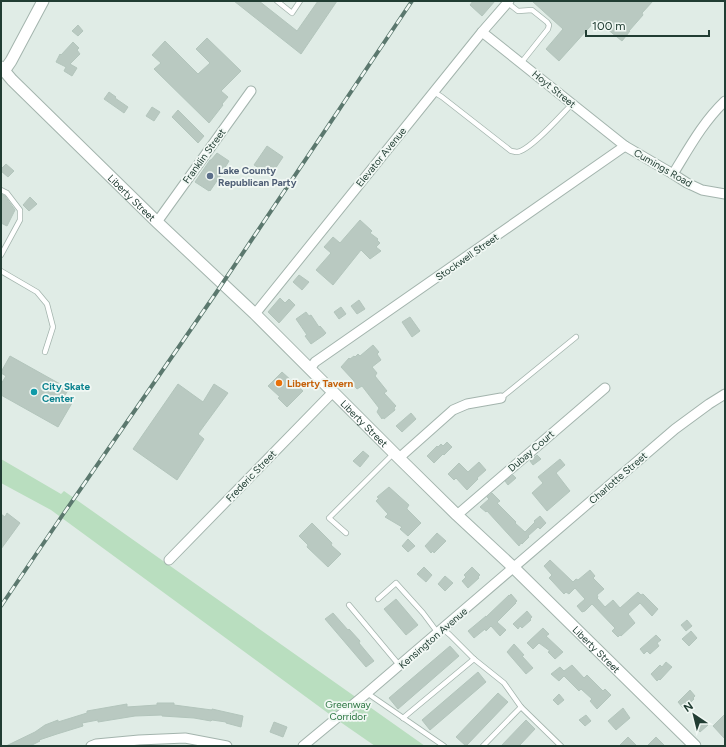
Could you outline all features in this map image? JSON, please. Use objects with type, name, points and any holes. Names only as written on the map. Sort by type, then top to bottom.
[{"type":"street","points":[[2,72],[11,61],[42,1]]},
{"type":"street","name":"Elevator Avenue","points":[[255,314],[482,32],[509,2]]},
{"type":"street","name":"Hoyt Street","points":[[482,32],[625,146]]},
{"type":"street","name":"Liberty Street","points":[[2,72],[12,80],[157,222],[255,314],[396,456],[514,568],[695,746]]},
{"type":"street","name":"Franklin Street","points":[[157,222],[251,91]]},
{"type":"street","points":[[673,174],[701,129],[725,101]]},
{"type":"street","name":"Cumings Road","points":[[625,146],[687,183],[702,190],[725,194]]},
{"type":"street","name":"Stockwell Street","points":[[310,369],[315,362],[625,146]]},
{"type":"street","name":"Dubay Court","points":[[457,515],[605,388]]},
{"type":"street","name":"Frederic Street","points":[[169,560],[333,392]]},
{"type":"street","name":"Charlotte Street","points":[[514,568],[675,429],[725,394]]},
{"type":"street","points":[[396,456],[453,410],[467,404],[501,398]]},
{"type":"street","name":"Kensington Avenue","points":[[303,746],[400,666],[514,568]]},
{"type":"street","points":[[91,746],[96,744],[139,740],[185,738],[227,746]]},
{"type":"lane","points":[[277,1],[292,13],[300,1]]},
{"type":"lane","points":[[509,2],[518,11],[532,10],[549,25],[521,63]]},
{"type":"lane","points":[[434,92],[511,151],[518,152],[526,148],[540,137],[572,104]]},
{"type":"lane","points":[[1,190],[7,193],[20,210],[20,220],[1,255]]},
{"type":"lane","points":[[1,270],[37,292],[47,304],[53,327],[45,352]]},
{"type":"lane","points":[[501,398],[576,337]]},
{"type":"lane","points":[[346,533],[329,518],[396,456]]},
{"type":"lane","points":[[378,600],[396,583],[440,631],[450,635],[474,659],[504,683],[521,707],[561,746]]},
{"type":"lane","points":[[349,605],[400,666]]},
{"type":"lane","points":[[403,718],[474,659]]},
{"type":"lane","points":[[367,693],[444,746]]},
{"type":"lane","points":[[483,746],[521,707]]},
{"type":"green space","name":"Greenway Corridor","points":[[1,459],[61,494],[64,491],[425,746],[375,746],[51,510],[1,483]]},
{"type":"building","points":[[234,1],[259,1],[297,31],[318,1],[337,1],[301,54]]},
{"type":"building","points":[[473,1],[495,1],[482,16],[470,5]]},
{"type":"building","points":[[532,1],[653,1],[642,13],[643,15],[622,41],[596,20],[559,61],[546,49],[563,29]]},
{"type":"building","points":[[78,25],[83,31],[78,36],[72,31]]},
{"type":"building","points":[[207,38],[241,71],[221,91],[228,97],[209,123],[154,69],[161,63],[152,55],[165,41],[198,74],[210,63],[196,49]]},
{"type":"building","points":[[73,42],[79,48],[77,50],[80,54],[70,64],[77,68],[72,76],[64,71],[66,67],[56,62],[60,54],[61,55]]},
{"type":"building","points":[[109,92],[128,107],[124,113],[104,99]]},
{"type":"building","points":[[152,107],[160,112],[154,121],[146,116]]},
{"type":"building","points":[[178,110],[204,136],[198,143],[172,117]]},
{"type":"building","points":[[267,146],[283,157],[271,175],[254,165]]},
{"type":"building","name":"Lake County Republican Party","points":[[217,153],[229,161],[209,191],[195,182],[210,160]]},
{"type":"building","points":[[6,164],[14,171],[8,177],[1,171]]},
{"type":"building","points":[[1,194],[5,196],[15,210],[7,226],[1,223]]},
{"type":"building","points":[[30,197],[37,204],[29,211],[23,205]]},
{"type":"building","points":[[360,220],[372,231],[370,233],[378,239],[377,240],[380,243],[376,247],[381,251],[370,259],[361,250],[333,285],[316,270],[331,253],[324,247],[333,237],[340,243]]},
{"type":"building","points":[[299,275],[309,282],[302,290],[293,282]]},
{"type":"building","points":[[280,298],[285,303],[289,299],[295,305],[279,323],[268,312]]},
{"type":"building","points":[[359,300],[365,309],[357,314],[351,306]]},
{"type":"building","points":[[341,307],[346,314],[339,319],[334,312]]},
{"type":"building","points":[[306,312],[309,316],[311,315],[319,327],[320,326],[326,333],[311,344],[305,336],[307,335],[296,319]]},
{"type":"building","points":[[410,317],[420,331],[412,337],[402,322]]},
{"type":"building","points":[[373,345],[379,352],[377,354],[381,360],[372,367],[377,373],[375,376],[387,391],[384,393],[396,406],[394,408],[395,410],[384,419],[383,417],[382,419],[377,412],[379,408],[362,386],[357,389],[351,382],[354,381],[341,367],[349,358],[355,357],[358,354],[360,356]]},
{"type":"building","name":"City Skate Center","points":[[10,356],[69,389],[63,398],[72,403],[58,427],[1,395],[1,384],[6,376],[1,372]]},
{"type":"building","points":[[282,372],[303,391],[287,407],[278,398],[280,397],[268,386]]},
{"type":"building","points":[[178,384],[203,402],[214,384],[228,393],[198,434],[204,439],[177,480],[133,449]]},
{"type":"building","points":[[411,413],[416,419],[402,432],[396,426]]},
{"type":"building","points":[[447,442],[452,447],[434,463],[427,456],[437,446],[438,447],[441,444],[443,446]]},
{"type":"building","points":[[363,451],[369,456],[360,467],[353,461]]},
{"type":"building","points":[[537,455],[541,459],[533,465],[530,461]]},
{"type":"building","points":[[560,459],[565,465],[556,473],[570,491],[547,511],[532,493],[543,483],[538,477]]},
{"type":"building","points":[[479,462],[486,470],[467,490],[456,478],[454,480],[448,474],[459,463],[468,472]]},
{"type":"building","points":[[513,475],[516,478],[508,485],[505,481]]},
{"type":"building","points":[[389,487],[409,505],[407,509],[421,523],[408,536],[400,529],[402,527],[385,517],[388,514],[376,501],[379,498],[377,497]]},
{"type":"building","points":[[492,493],[500,501],[497,503],[525,532],[540,516],[546,523],[540,529],[538,527],[519,546],[487,511],[486,512],[480,507],[489,499],[487,497]]},
{"type":"building","points":[[7,513],[20,523],[1,549],[1,514],[5,517]]},
{"type":"building","points":[[312,523],[341,554],[328,567],[307,547],[308,545],[299,536]]},
{"type":"building","points":[[437,533],[446,541],[434,553],[433,551],[431,553],[425,546]]},
{"type":"building","points":[[408,539],[415,546],[408,552],[402,546]]},
{"type":"building","points":[[550,560],[573,582],[576,579],[578,580],[590,570],[595,576],[593,578],[604,589],[597,595],[597,598],[605,607],[613,600],[620,608],[638,592],[641,595],[643,594],[658,609],[652,616],[640,603],[628,614],[635,623],[618,637],[612,631],[615,628],[592,604],[582,612],[577,606],[585,599],[575,588],[569,594],[566,592],[564,594],[549,578],[552,575],[544,566]]},
{"type":"building","points":[[424,567],[432,575],[426,582],[417,574]]},
{"type":"building","points":[[472,567],[480,575],[478,577],[479,578],[468,588],[462,581],[466,577],[464,575]]},
{"type":"building","points":[[445,576],[453,583],[445,591],[438,584]]},
{"type":"building","points":[[511,594],[517,601],[516,603],[497,622],[506,630],[500,636],[491,626],[486,631],[485,629],[474,638],[468,631]]},
{"type":"building","points":[[396,599],[418,625],[406,635],[384,609]]},
{"type":"building","points":[[527,611],[532,617],[530,619],[531,620],[522,628],[520,626],[518,629],[513,624]]},
{"type":"building","points":[[333,613],[360,641],[359,643],[374,661],[366,667],[325,619]]},
{"type":"building","points":[[687,620],[692,626],[686,631],[681,625]]},
{"type":"building","points":[[543,628],[549,634],[546,636],[563,652],[555,659],[548,652],[550,651],[539,643],[533,649],[527,643]]},
{"type":"building","points":[[691,631],[697,638],[689,646],[682,639]]},
{"type":"building","points":[[656,635],[661,640],[657,643],[659,646],[650,654],[647,651],[644,654],[640,649]]},
{"type":"building","points":[[514,644],[533,668],[526,674],[507,652]]},
{"type":"building","points":[[450,646],[459,656],[398,709],[389,698]]},
{"type":"building","points":[[666,662],[672,667],[660,680],[659,679],[657,681],[651,674],[660,665],[662,667]]},
{"type":"building","points":[[572,665],[584,678],[587,675],[603,691],[605,689],[611,695],[597,709],[590,701],[592,699],[581,689],[579,691],[564,676],[559,681],[551,674],[560,667],[564,671]]},
{"type":"building","points":[[478,672],[486,682],[430,730],[422,720]]},
{"type":"building","points":[[690,690],[695,696],[693,698],[694,699],[683,708],[678,702]]},
{"type":"building","points":[[498,693],[508,702],[466,746],[456,737]]},
{"type":"building","points":[[559,694],[564,700],[558,705],[553,700]]},
{"type":"building","points":[[157,703],[174,703],[174,705],[212,709],[243,716],[241,727],[226,722],[194,718],[162,715],[135,716],[82,723],[83,726],[39,740],[40,741],[30,746],[6,746],[35,732],[45,725],[58,720],[58,722],[87,713],[87,711],[127,704],[127,707],[157,705]]},
{"type":"building","points":[[623,708],[630,718],[616,730],[608,721]]},
{"type":"building","points":[[725,714],[725,739],[713,726]]},
{"type":"building","points":[[586,715],[591,721],[585,726],[579,720]]},
{"type":"building","points":[[526,720],[535,729],[519,746],[501,746]]},
{"type":"building","points":[[703,720],[708,725],[700,732],[695,727]]},
{"type":"building","points":[[274,722],[287,727],[283,737],[270,732]]},
{"type":"building","points":[[628,737],[637,746],[619,746]]},
{"type":"building","points":[[656,737],[665,746],[647,746]]},
{"type":"railway","points":[[1,606],[216,293],[412,1]]},
{"type":"place","name":"Lake County Republican Party","points":[[210,176]]},
{"type":"place","name":"Liberty Tavern","points":[[279,383]]},
{"type":"place","name":"City Skate Center","points":[[34,392]]}]
